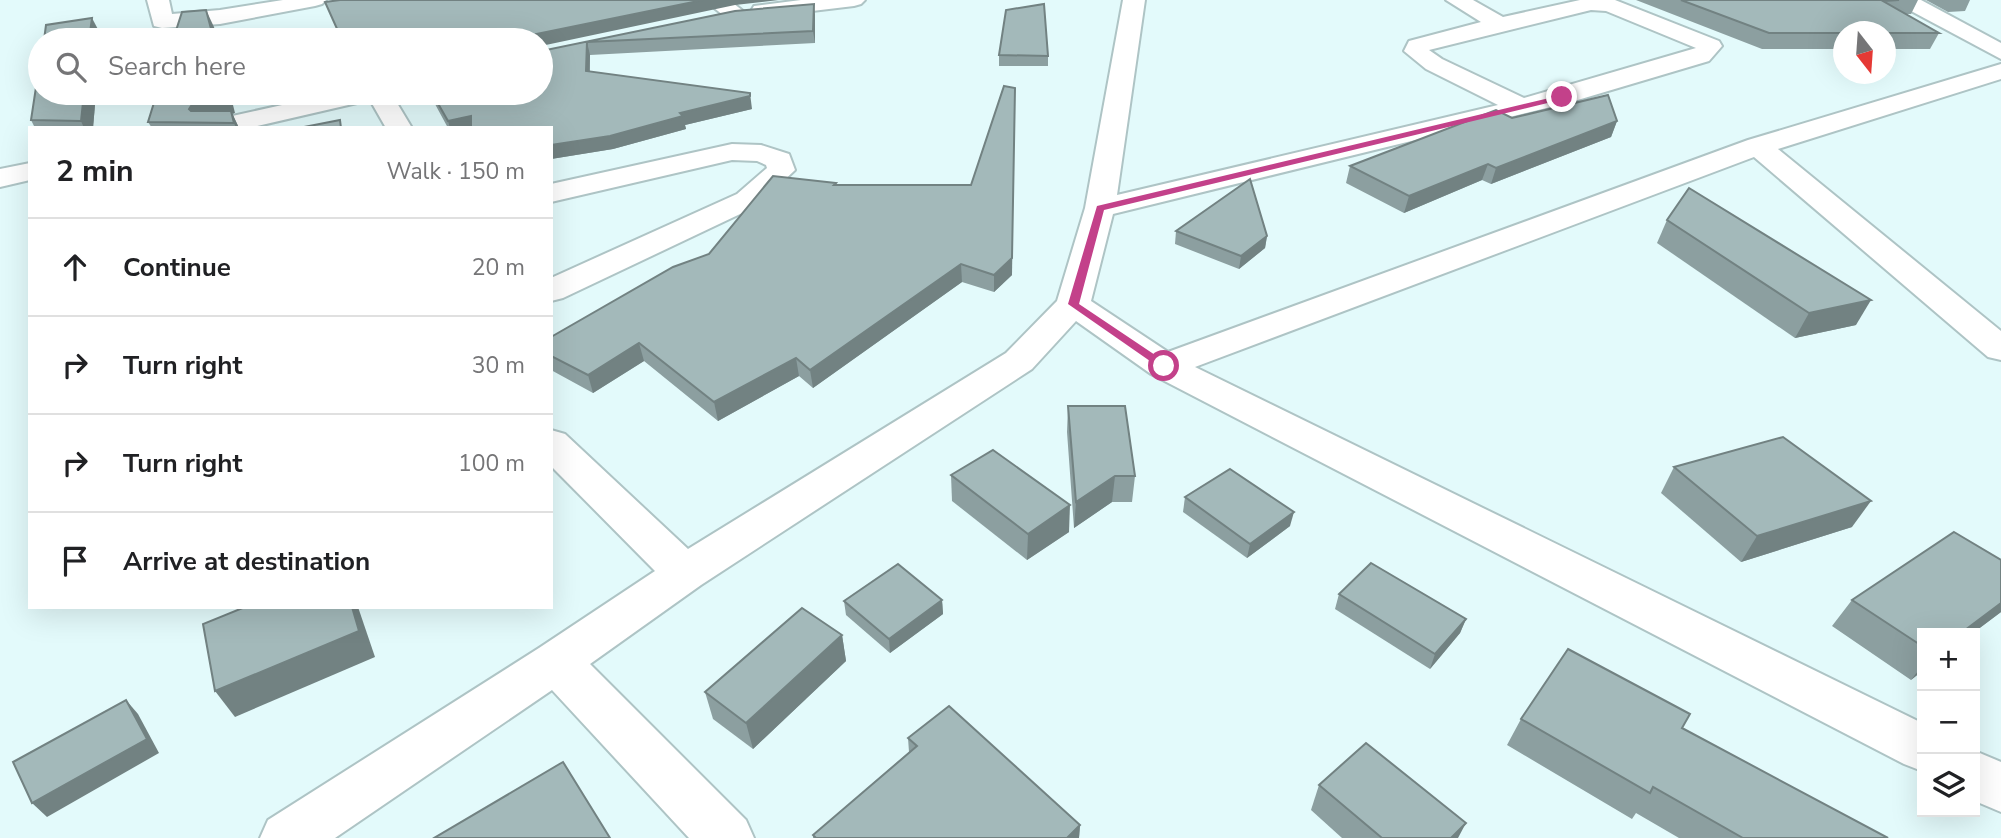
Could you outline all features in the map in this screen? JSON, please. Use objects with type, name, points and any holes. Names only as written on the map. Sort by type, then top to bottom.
[{"type":"street","points":[[158,0],[162,21],[257,14],[315,0]]},
{"type":"street","points":[[712,10],[736,15],[854,0]]},
{"type":"street","points":[[288,838],[556,662],[685,573],[1019,361],[1073,304],[1100,208],[1134,0]]},
{"type":"street","points":[[1457,0],[1500,24]]},
{"type":"street","points":[[1905,0],[2001,52]]},
{"type":"street","points":[[1100,208],[1522,107],[1701,56],[1711,46],[1609,5],[1573,6],[1417,46],[1416,51],[1434,64],[1522,107]]},
{"type":"street","points":[[1164,366],[1758,146],[2001,71]]},
{"type":"street","points":[[220,126],[283,105]]},
{"type":"street","points":[[386,105],[398,126]]},
{"type":"street","points":[[1758,146],[2001,349]]},
{"type":"street","points":[[553,193],[732,152],[761,153],[779,160],[781,170],[747,200],[553,290]]},
{"type":"street","points":[[0,178],[28,171]]},
{"type":"street","points":[[1073,304],[1164,366],[1917,745]]},
{"type":"street","points":[[553,445],[685,573]]},
{"type":"street","points":[[556,662],[726,838]]},
{"type":"street","points":[[1980,778],[2001,788]]},
{"type":"building","points":[[703,0],[553,31],[553,28],[337,28],[325,2]]},
{"type":"building","points":[[1681,0],[1899,0],[1883,1],[1939,33],[1896,33],[1896,21],[1833,21],[1833,33],[1769,33]]},
{"type":"building","points":[[814,4],[813,31],[587,42],[586,71],[750,93],[750,96],[680,113],[683,116],[610,136],[553,145],[553,126],[471,126],[471,116],[448,121],[439,105],[553,105],[553,49],[735,11]]},
{"type":"building","points":[[1044,4],[1048,56],[999,55],[1006,10]]},
{"type":"building","points":[[206,10],[211,28],[177,28],[182,12]]},
{"type":"building","points":[[92,18],[91,28],[46,28],[46,25]]},
{"type":"building","points":[[1004,86],[1015,88],[1012,258],[994,275],[961,264],[810,370],[796,358],[714,402],[639,343],[588,375],[553,357],[553,336],[673,267],[709,254],[773,176],[836,183],[834,185],[971,185]]},
{"type":"building","points":[[1608,95],[1617,121],[1496,168],[1488,164],[1409,196],[1350,166],[1496,110],[1512,118]]},
{"type":"building","points":[[33,105],[83,105],[81,121],[31,120]]},
{"type":"building","points":[[153,105],[192,105],[189,109],[191,111],[231,111],[234,123],[148,122]]},
{"type":"building","points":[[340,120],[341,126],[309,126]]},
{"type":"building","points":[[1250,179],[1267,236],[1241,256],[1176,231]]},
{"type":"building","points":[[1689,188],[1871,300],[1809,313],[1667,220]]},
{"type":"building","points":[[1068,406],[1125,406],[1135,476],[1115,476],[1076,502]]},
{"type":"building","points":[[1783,437],[1871,501],[1757,536],[1674,467]]},
{"type":"building","points":[[993,450],[1070,505],[1028,534],[951,475]]},
{"type":"building","points":[[1230,469],[1294,512],[1250,544],[1185,497]]},
{"type":"building","points":[[1954,532],[2001,560],[2001,603],[1968,628],[1917,628],[1917,643],[1852,600]]},
{"type":"building","points":[[1371,563],[1466,619],[1435,654],[1339,594]]},
{"type":"building","points":[[898,564],[942,600],[889,639],[844,601]]},
{"type":"building","points":[[802,608],[842,635],[746,723],[705,692]]},
{"type":"building","points":[[240,609],[353,609],[359,631],[215,691],[203,624]]},
{"type":"building","points":[[1568,649],[1690,714],[1682,728],[1888,838],[1743,838],[1653,787],[1650,793],[1521,719]]},
{"type":"building","points":[[126,700],[147,739],[32,803],[13,762]]},
{"type":"building","points":[[949,706],[1080,825],[1067,838],[816,838],[813,835],[917,746],[908,738]]},
{"type":"building","points":[[1366,743],[1466,823],[1451,838],[1382,838],[1319,785]]},
{"type":"building","points":[[563,762],[610,838],[434,838]]},
{"type":"route","points":[[1164,366],[1073,304],[1100,208],[1562,97]]}]
